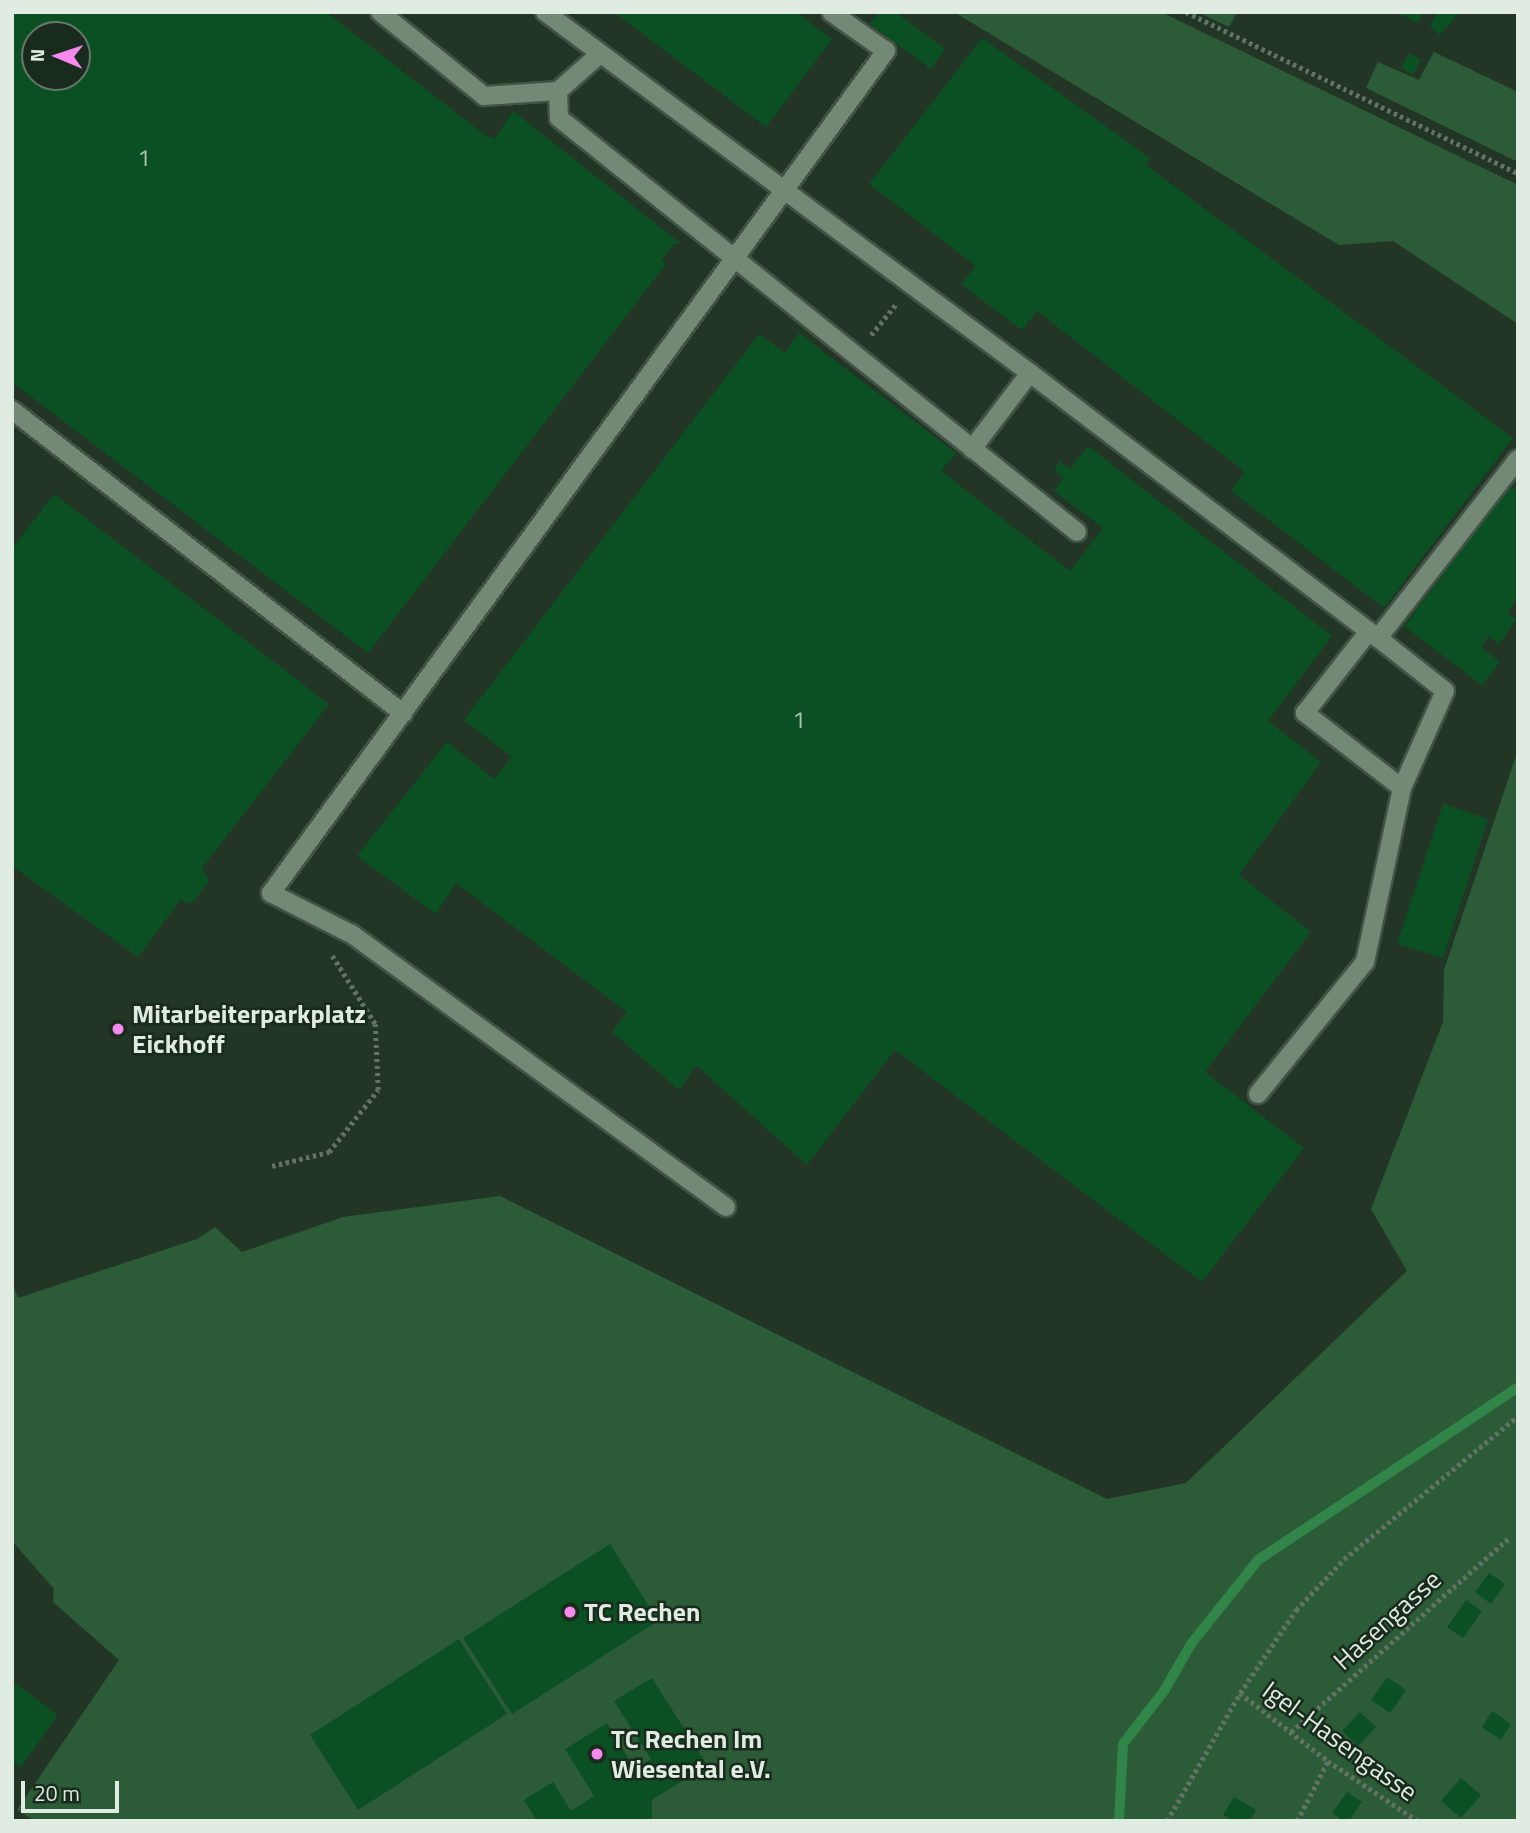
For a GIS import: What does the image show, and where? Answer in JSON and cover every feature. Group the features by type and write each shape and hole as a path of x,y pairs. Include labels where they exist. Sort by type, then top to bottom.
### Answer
{"lane":[{"path":"380,12 484,96 558,91 600,54"},
{"path":"545,12 1030,373 1445,691 1402,788 1365,962 1258,1094"},
{"path":"726,1208 351,934 271,893 886,51 831,12"},
{"path":"558,91 559,118 1077,532"},
{"path":"972,449 1030,373"},
{"path":"12,410 403,713"},
{"path":"1402,788 1305,713 1374,634 1518,459"}],"path":[{"path":"1186,12 1518,173"},
{"path":"855,355 912,284"},
{"path":"272,1166 329,1152 378,1090 375,1024 322,942"},
{"path":"1167,1821 1240,1693 1296,1610 1343,1559 1518,1416"},
{"name":"Hasengasse","path":"1291,1732 1510,1537"},
{"name":"Igel-Hasengasse","path":"1240,1693 1328,1761 1418,1821"},
{"path":"1297,1821 1328,1761"}],"green space":[{"path":"954,12 1161,12 1518,185 1518,324 1393,241 1339,245"},
{"path":"1198,12 1237,12 1229,27"},
{"path":"1434,52 1518,92 1518,162 1366,88 1378,62 1419,80"},
{"path":"1518,750 1518,1821 35,1821 17,1810 119,1660 53,1602 54,1589 12,1541 12,1282 18,1298 197,1239 215,1227 242,1252 343,1217 500,1196 1107,1499 1186,1483 1407,1271 1371,1209 1443,1022 1444,970"}],"building":[{"path":"12,12 326,12 485,135 495,139 513,111 684,246 675,243 661,260 666,264 368,653 12,382"},
{"path":"614,12 796,12 832,39 766,127"},
{"path":"879,12 895,12 945,49 931,69 870,24"},
{"path":"1395,12 1423,12 1418,23"},
{"path":"1437,12 1460,12 1440,35 1430,27"},
{"path":"982,38 1150,158 1146,165 1513,438 1384,608 1231,491 1245,472 1037,311 1022,330 961,284 976,266 869,184"},
{"path":"1409,53 1421,60 1413,75 1401,68"},
{"path":"799,333 956,453 941,471 1070,571 1103,528 1054,491 1064,478 1054,470 1060,461 1070,469 1088,446 1332,636 1268,721 1321,762 1239,875 1311,932 1205,1072 1304,1148 1202,1282 895,1050 807,1165 696,1065 679,1090 612,1032 627,1012 456,883 436,914 357,856 447,742 494,779 512,757 464,720 759,334 785,353"},
{"path":"1510,486 1518,492 1518,598 1507,613 1516,620 1499,644 1489,636 1481,647 1500,662 1482,685 1404,626"},
{"path":"54,494 329,704 202,868 209,881 194,901 187,904 181,899 138,957 12,866 12,549"},
{"path":"1443,804 1488,819 1443,958 1397,944"},
{"name":"TC Rechen","path":"610,1544 658,1621 512,1714 463,1638"},
{"path":"1489,1573 1505,1584 1491,1604 1475,1592"},
{"path":"1466,1600 1482,1611 1463,1638 1447,1627"},
{"path":"459,1639 507,1714 358,1810 310,1735"},
{"path":"1387,1677 1406,1690 1390,1713 1371,1700"},
{"name":"TC Rechen Im Wiesental e.V.","path":"652,1678 707,1765 652,1800 652,1821 537,1821 524,1800 553,1782 571,1811 594,1796 565,1749 607,1723 635,1769 651,1759 614,1701"},
{"path":"12,1681 58,1715 21,1767 12,1761"},
{"path":"1492,1711 1511,1724 1501,1740 1482,1727"},
{"path":"1360,1712 1376,1727 1358,1746 1342,1731"},
{"path":"1461,1778 1481,1795 1461,1818 1441,1801"},
{"path":"1347,1792 1362,1802 1349,1821 1344,1821 1332,1813"},
{"path":"1234,1797 1256,1810 1250,1821 1233,1821 1223,1815"}],"waterway":[{"path":"1119,1821 1123,1744 1164,1691 1191,1644 1258,1560 1518,1387"}],"place":[{"name":"Mitarbeiterparkplatz Eickhoff","path":"118,1029"},
{"name":"TC Rechen","path":"570,1612"},
{"name":"TC Rechen Im Wiesental e.V.","path":"597,1754"}]}
